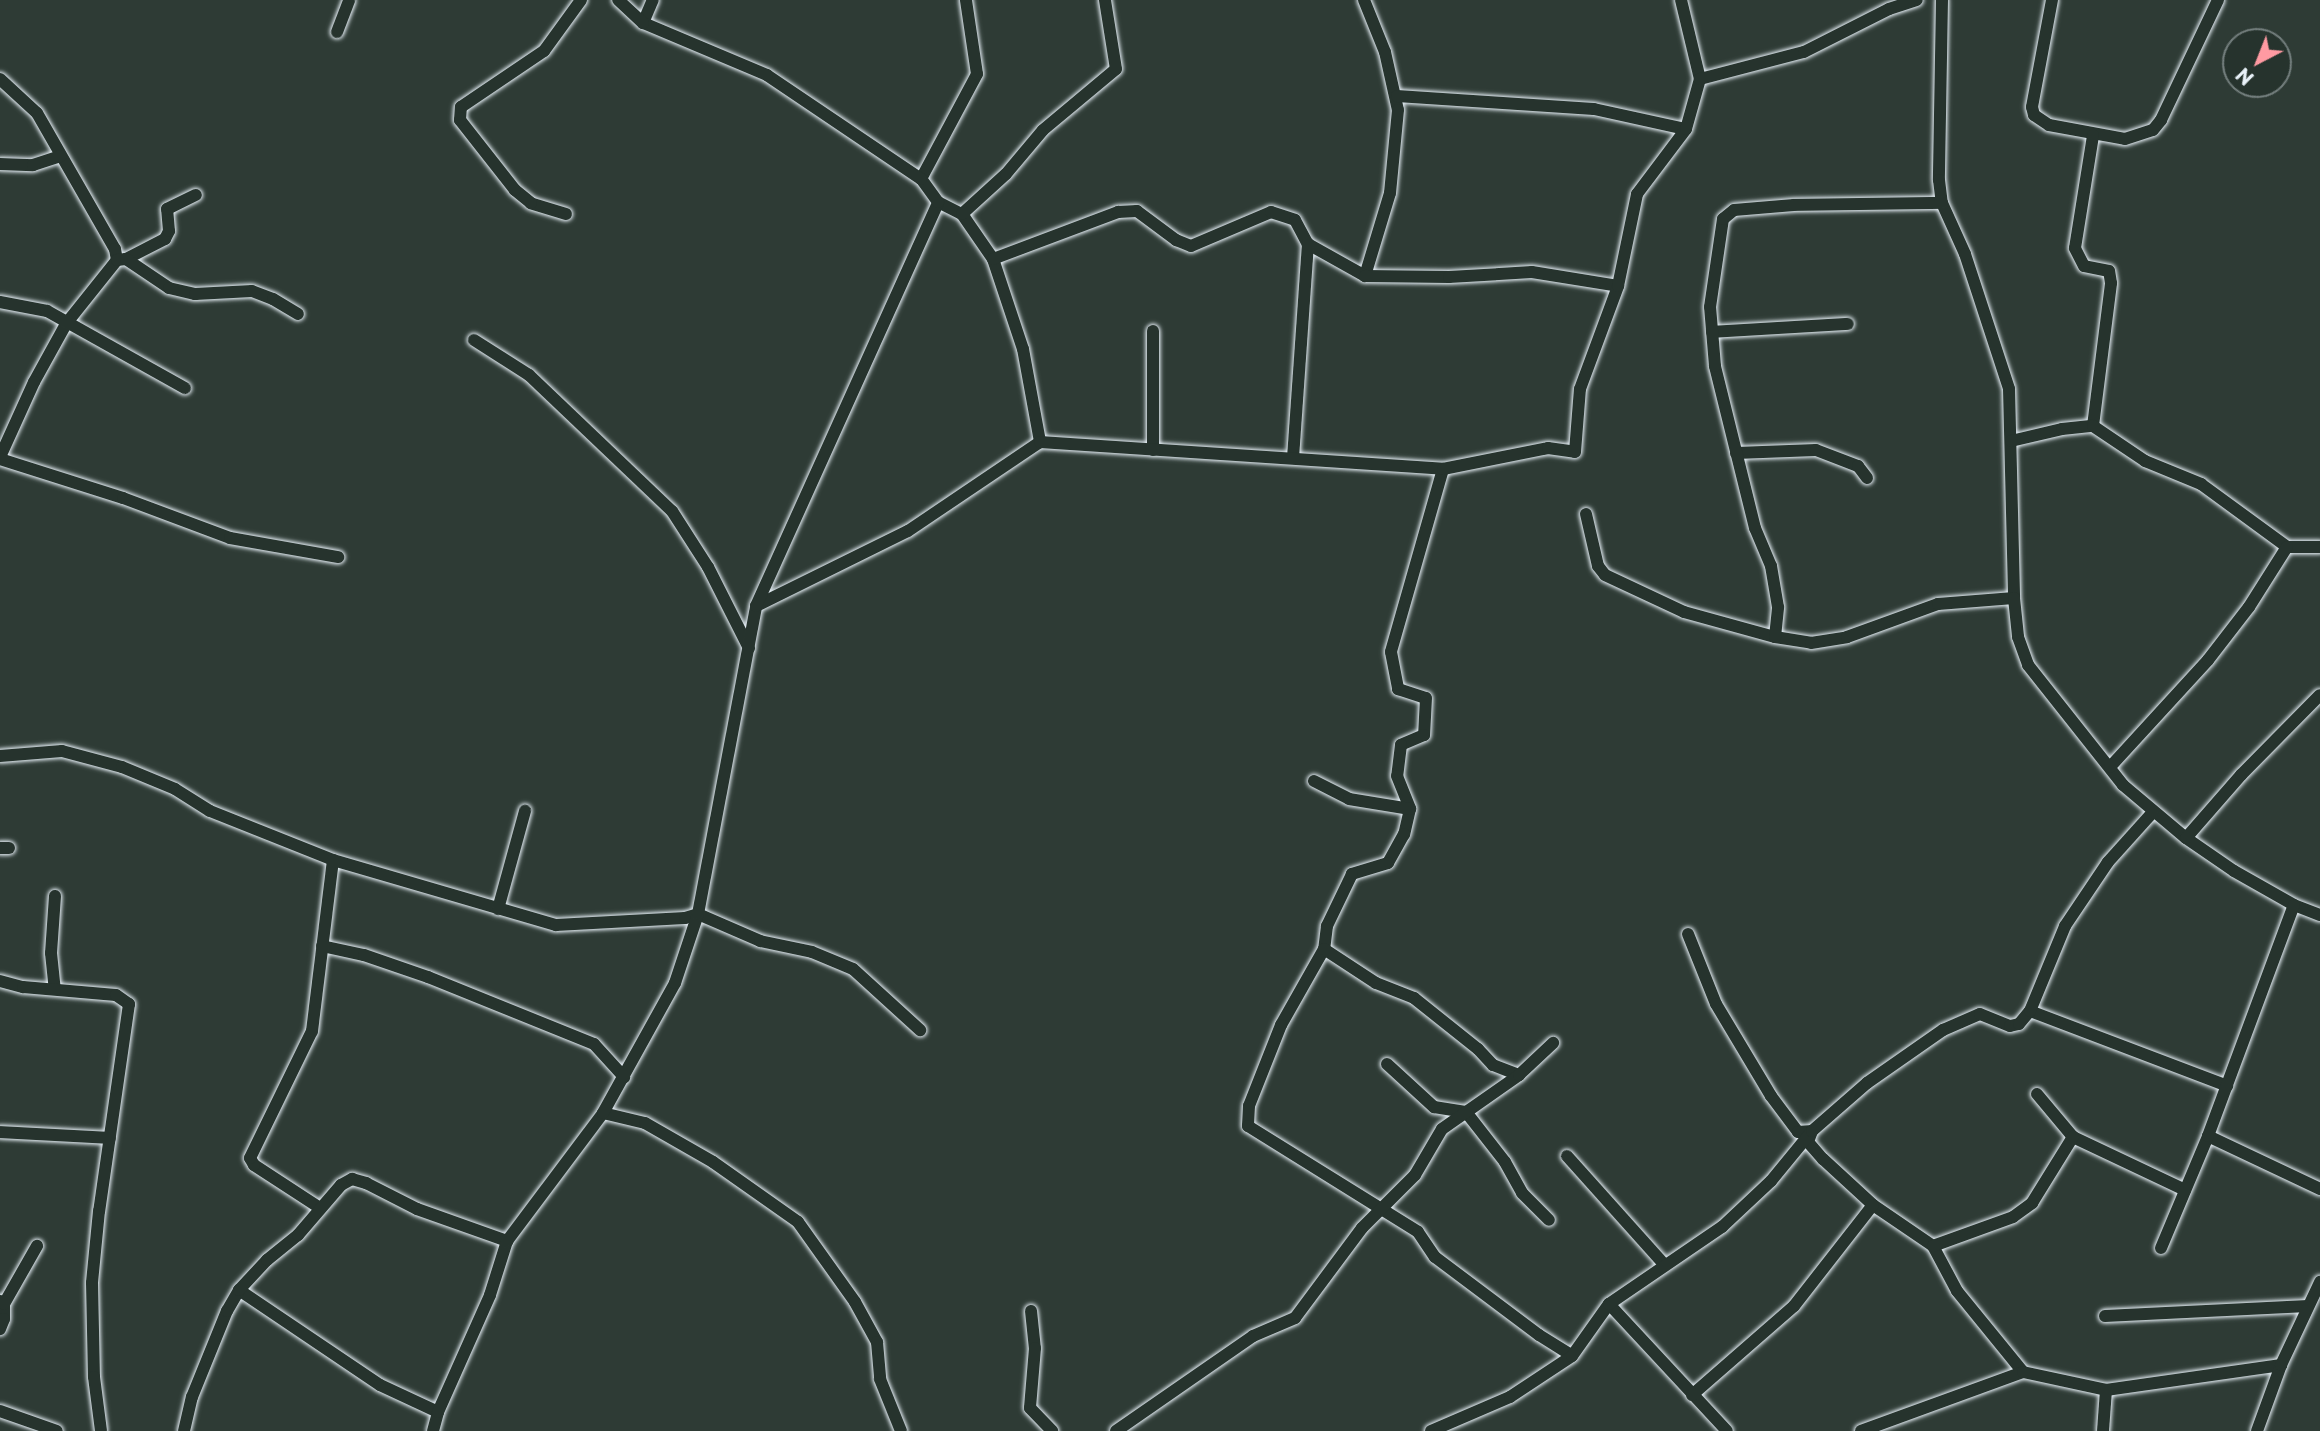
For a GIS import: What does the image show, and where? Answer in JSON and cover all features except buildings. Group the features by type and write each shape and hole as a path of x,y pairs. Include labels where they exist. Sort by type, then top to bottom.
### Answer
{"street":[{"path":"337,32 349,0"},
{"path":"566,214 531,202 515,190 460,120 461,107 544,51 581,0"},
{"path":"618,0 643,23 767,75 921,179 937,202 962,215 993,259 1023,348 1040,442"},
{"path":"643,23 653,0"},
{"path":"921,179 977,74 966,0"},
{"path":"962,215 1006,174 1044,130 1116,69 1105,0"},
{"path":"1364,0 1385,52 1397,96 1390,193 1364,276"},
{"path":"756,606 908,531 1040,442 1443,469 1548,447 1575,452 1580,389 1618,286 1637,194 1686,129 1700,79 1681,0"},
{"path":"1700,79 1804,52 1889,9 1917,0"},
{"path":"1942,0 1938,180 1942,203 1965,254 2009,389 2014,598 2018,637 2028,665 2123,785 2153,812 2234,871 2294,905 2320,915"},
{"path":"2052,0 2032,107 2034,115 2049,125 2125,139 2153,130 2218,0"},
{"path":"0,79 37,113 121,259 169,288 195,294 252,291 274,299 298,314"},
{"path":"1397,96 1594,109 1686,129"},
{"path":"2093,135 2075,237 2075,248 2084,267 2109,271 2111,283 2093,426"},
{"path":"0,164 33,165 61,156"},
{"path":"196,195 167,209 165,214 169,231 165,239 121,259 66,324 34,382 0,458 123,498 230,538 338,557"},
{"path":"433,1431 490,1295 507,1241 603,1113 676,983 698,914 756,606 937,202"},
{"path":"1775,637 1778,607 1771,566 1755,528 1715,366 1710,307 1721,228 1727,213 1794,205 1942,203"},
{"path":"993,259 1118,212 1137,211 1176,240 1191,246 1270,212 1294,220 1308,244 1364,276 1449,277 1532,272 1618,286"},
{"path":"1293,458 1308,244"},
{"path":"0,302 47,311 185,388"},
{"path":"1712,332 1848,324"},
{"path":"1153,331 1153,450"},
{"path":"474,340 530,375 673,511 708,567 749,648"},
{"path":"2011,440 2062,429 2093,426 2145,461 2201,484 2287,547 2320,547"},
{"path":"1736,453 1816,450 1858,467 1867,478"},
{"path":"1443,469 1391,652 1398,689 1426,698 1424,735 1401,745 1397,776 1410,809 1404,834 1388,863 1352,874 1327,926 1324,949 1281,1025 1250,1106 1248,1126 1418,1232 1435,1257 1539,1335 1572,1356"},
{"path":"1586,514 1598,566 1605,575 1684,612 1775,637 1811,643 1847,637 1938,604 2014,598"},
{"path":"2110,767 2208,660 2249,607 2287,547"},
{"path":"2186,838 2241,775 2320,695"},
{"path":"0,756 62,751 122,767 175,789 210,811 333,860 556,925 685,918 698,914 760,940 812,952 853,969 920,1030"},
{"path":"1314,781 1349,799 1410,809"},
{"path":"498,909 525,811"},
{"path":"1439,1429 1510,1397 1572,1356 1609,1304 1722,1227 1771,1181 1812,1130 1867,1083 1942,1030 1980,1014 2010,1026 2019,1024 2030,1011 2066,926 2108,862 2153,812"},
{"path":"320,1208 254,1165 250,1158 312,1031 333,860"},
{"path":"55,896 51,953 55,989"},
{"path":"2161,1248 2208,1136 2294,905"},
{"path":"1688,934 1716,1004 1771,1096 1798,1132 1812,1130"},
{"path":"322,946 364,955 428,977 594,1044 624,1077"},
{"path":"1324,949 1376,983 1414,998 1478,1049 1493,1065 1519,1075"},
{"path":"0,981 116,995 129,1003 92,1283 94,1377 100,1431"},
{"path":"2030,1011 2227,1086"},
{"path":"1116,1431 1253,1336 1295,1318 1362,1228 1383,1210 1415,1175 1443,1129 1488,1094 1519,1075 1553,1042"},
{"path":"1387,1064 1434,1107 1466,1112 1505,1162 1522,1193 1549,1220"},
{"path":"2037,1094 2073,1137 2185,1190"},
{"path":"603,1113 645,1123 713,1161 798,1222 855,1303 877,1342 880,1379 901,1431"},
{"path":"1812,1130 1808,1142 1822,1159 1873,1205 1933,1246 1957,1291 2023,1372"},
{"path":"0,1132 110,1138"},
{"path":"2208,1136 2320,1189"},
{"path":"1933,1246 2013,1217 2032,1203 2073,1137"},
{"path":"1567,1156 1664,1264"},
{"path":"184,1431 192,1397 227,1311 239,1290 267,1260 298,1235 341,1185 352,1179 366,1182 416,1209 507,1241"},
{"path":"1692,1395 1794,1306 1873,1205"},
{"path":"0,1329 4,1318 2,1303 37,1246"},
{"path":"2257,1431 2281,1364 2320,1282"},
{"path":"239,1290 380,1385 439,1412"},
{"path":"1609,1304 1727,1431"},
{"path":"2105,1316 2308,1306"},
{"path":"1031,1311 1035,1348 1030,1408 1052,1431"},
{"path":"1861,1431 2023,1372 2106,1390 2281,1364"},
{"path":"2104,1431 2106,1390"},
{"path":"0,1411 57,1431"}]}
